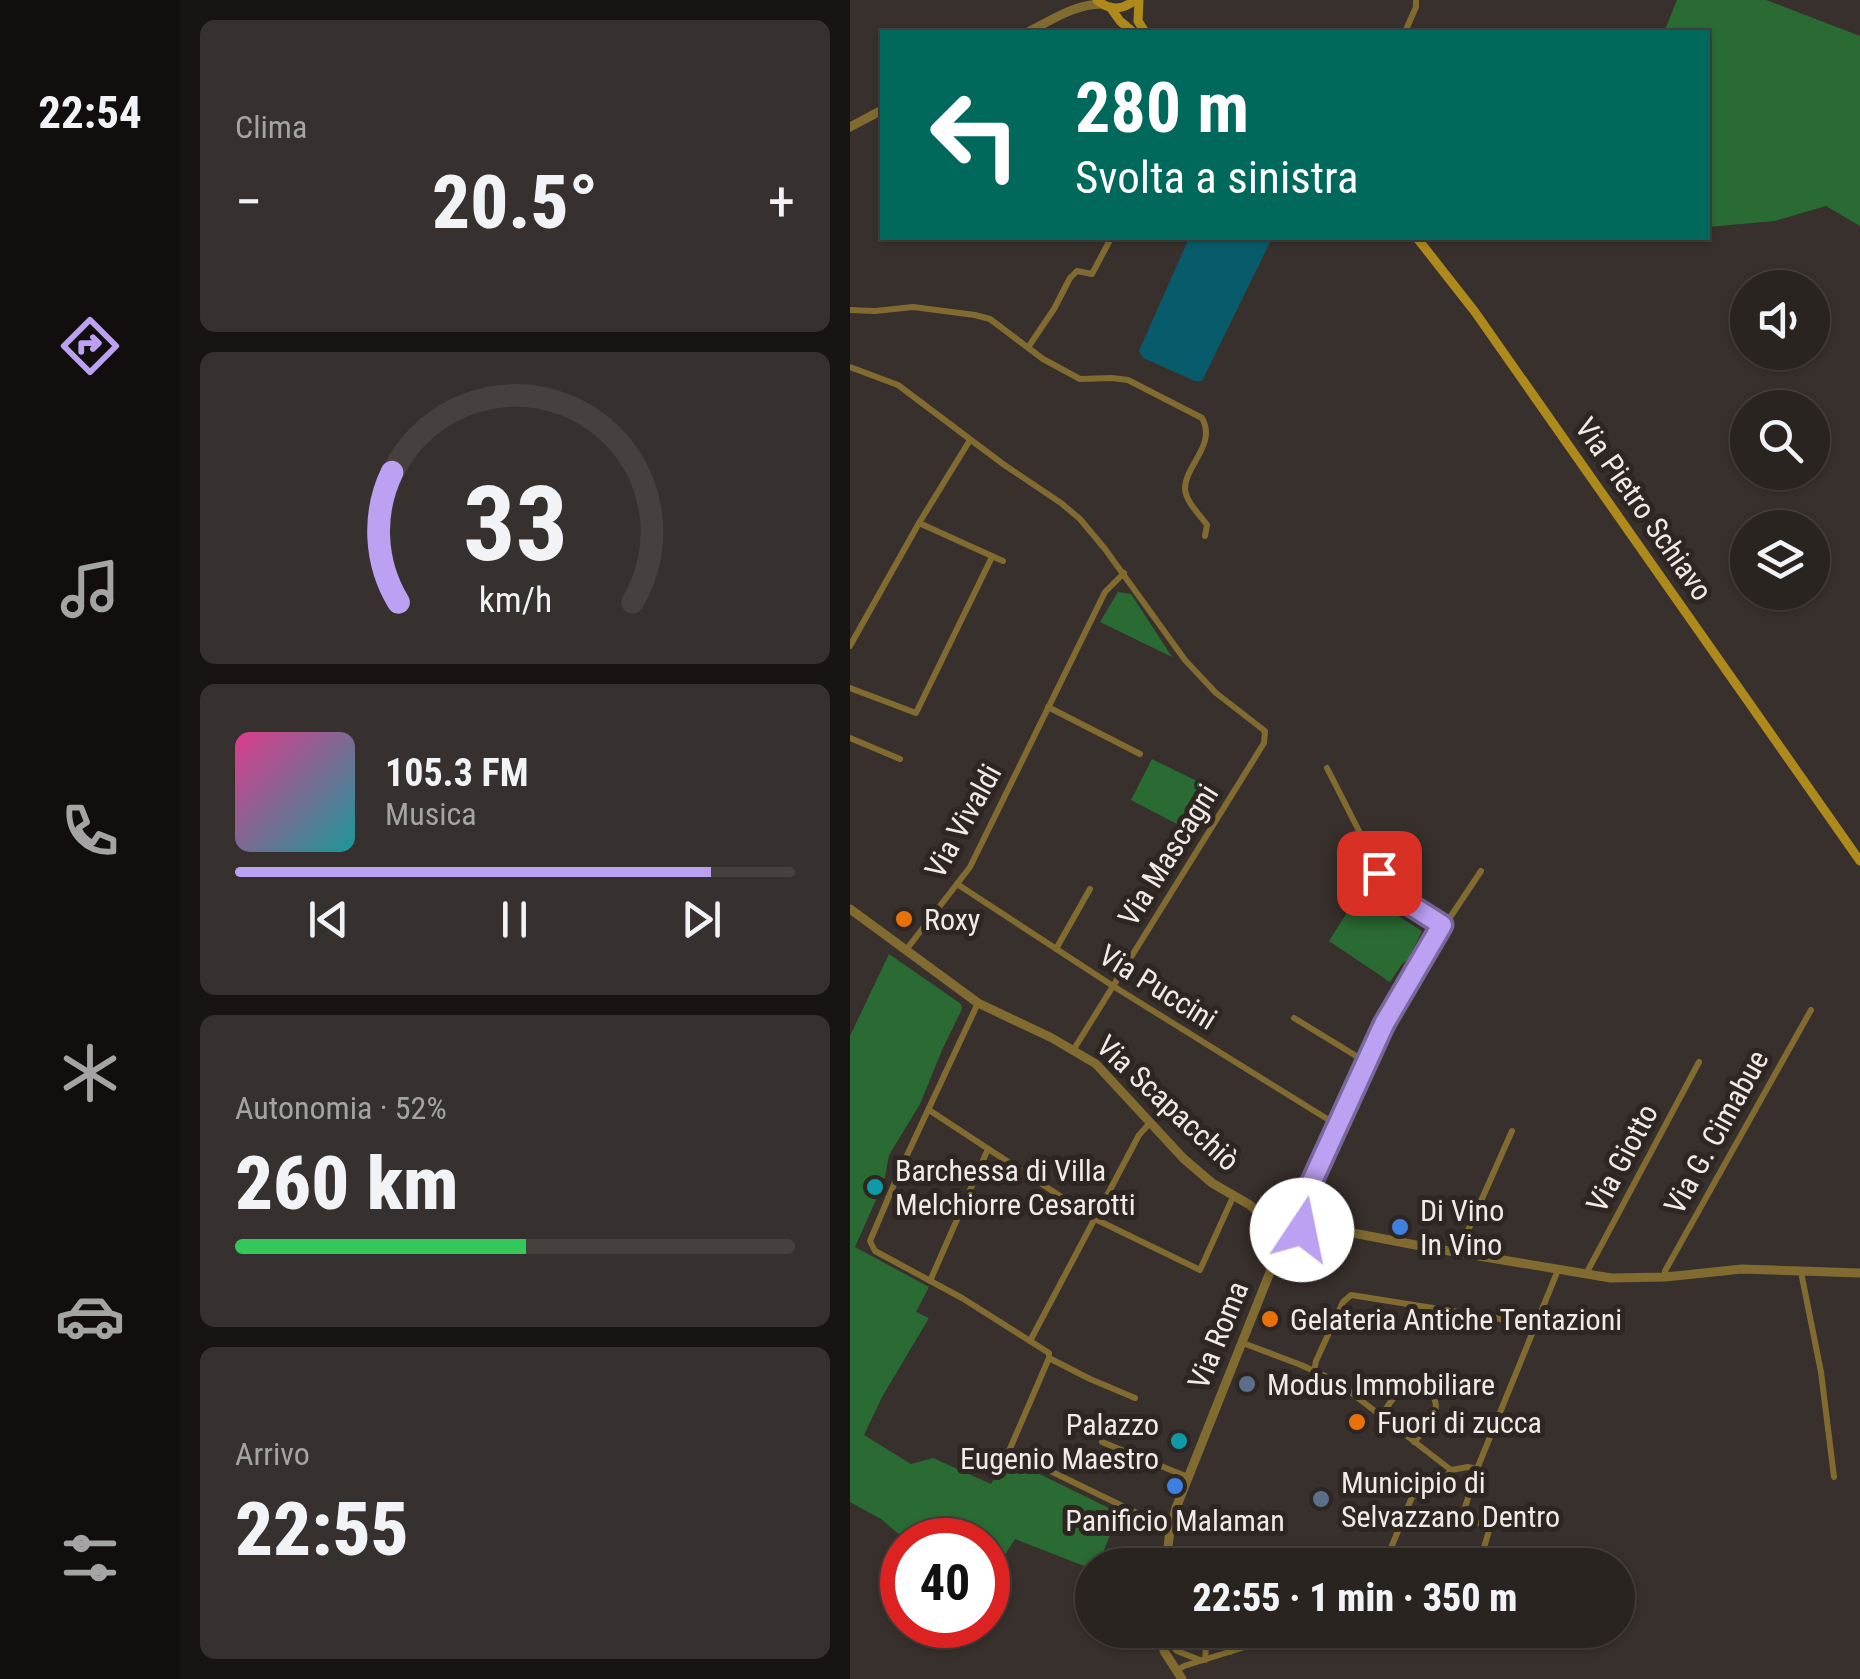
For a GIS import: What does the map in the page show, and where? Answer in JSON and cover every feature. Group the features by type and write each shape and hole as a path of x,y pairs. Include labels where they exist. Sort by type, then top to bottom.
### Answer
{"main road":[{"path":"1103,4 1127,6 1137,0 1138,21 1144,30"},
{"path":"1103,4 1131,30"},
{"name":"Via Pietro Schiavo","path":"1419,240 1476,312 1860,860"}],"street":[{"path":"1072,9 1081,0"},
{"path":"1406,30 1416,0"},
{"path":"1032,30 1072,9 1103,4"},
{"path":"850,127 880,111"},
{"path":"1029,346 1070,278 1078,271 1092,274 1110,240"},
{"path":"850,310 913,307 975,315 990,320 1043,359 1080,379 1128,380 1202,418 1206,424 1203,445 1185,490 1206,526 1206,536"},
{"path":"850,367 898,385 1024,480 1061,503 1080,519 1124,572"},
{"path":"850,646 970,440"},
{"path":"919,523 1002,561"},
{"path":"850,688 916,713 992,557"},
{"name":"Via Vivaldi","path":"906,950 970,867 1105,592 1124,572"},
{"name":"Via Mascagni","path":"1074,1050 1266,734 1262,726 1216,693 1185,660 1124,572"},
{"path":"1048,707 1140,754"},
{"path":"850,738 900,759"},
{"path":"1327,768 1390,892 1442,925"},
{"path":"1480,871 1442,925 1384,1024 1306,1195 1281,1208 1274,1218 1275,1228 1287,1236 1321,1226 1458,1253 1626,1279 1742,1269 1860,1272"},
{"name":"Via Puccini","path":"956,884 1337,1125"},
{"path":"1056,948 1090,889"},
{"name":"Via Scapacchiò","path":"850,909 978,1003 1074,1050 1108,1074 1150,1124 1198,1171 1250,1205 1275,1228"},
{"path":"978,1003 870,1241 875,1251 1049,1353 1009,1450 1170,1529"},
{"name":"Via G. Cimabue","path":"1665,1278 1665,1271 1712,1184 1811,1010"},
{"path":"1294,1018 1366,1062"},
{"name":"Via Giotto","path":"1585,1275 1699,1062"},
{"path":"928,1110 1095,1219 1200,1270 1232,1196"},
{"path":"1030,1341 1139,1135 1150,1124"},
{"path":"1458,1253 1512,1131"},
{"path":"930,1281 988,1149"},
{"path":"1299,1232 1308,1224 1306,1195"},
{"path":"1296,1202 1321,1226"},
{"name":"Via Scapacchiò","path":"1250,1205 1281,1208"},
{"name":"Via Roma","path":"1168,1548 1170,1529 1188,1478 1272,1266 1275,1228"},
{"name":"Via Roma","path":"1272,1266 1299,1232"},
{"path":"1484,1548 1490,1527 1462,1517 1477,1469 1558,1270"},
{"path":"1802,1270 1822,1372 1834,1477"},
{"path":"1314,1371 1343,1302 1351,1295 1535,1327"},
{"path":"1242,1343 1336,1381 1451,1470"},
{"path":"1049,1358 1135,1398"},
{"path":"1381,1416 1406,1387 1414,1386 1432,1394 1437,1402 1435,1414 1414,1442"},
{"path":"1102,1442 1188,1478"},
{"path":"1391,1548 1412,1497 1444,1479 1451,1470 1477,1469"},
{"path":"1164,1648 1179,1675 1203,1660 1240,1648"},
{"path":"1175,1648 1203,1660"},
{"path":"1203,1660 1205,1648"},
{"path":"1230,1648 1230,1652"},
{"path":"1168,1658 1187,1656"}],"green space":[{"path":"1677,0 1766,0 1860,36 1860,226 1826,206 1775,221 1710,227 1710,30 1665,30"},
{"path":"1118,592 1131,594 1172,657 1100,622"},
{"path":"1152,759 1217,791 1192,832 1131,800"},
{"path":"1360,892 1422,931 1408,960 1390,982 1329,941"},
{"path":"889,954 961,1004 920,1104 889,1155 885,1177 855,1247 929,1287 916,1312 929,1318 864,1435 911,1464 933,1458 991,1484 1007,1458 1119,1513 1105,1548 1075,1548 1075,1562 1015,1539 1010,1547 1010,1518 880,1518 850,1502 850,1036"}],"water":[{"path":"1188,240 1271,240 1202,381 1143,358 1139,351"}],"place":[{"name":"Roxy","path":"904,919"},
{"name":"Barchessa di Villa Melchiorre Cesarotti","path":"875,1187"},
{"name":"Di Vino In Vino","path":"1400,1227"},
{"name":"Gelateria Antiche Tentazioni","path":"1270,1319"},
{"name":"Modus Immobiliare","path":"1247,1384"},
{"name":"Fuori di zucca","path":"1357,1422"},
{"name":"Palazzo Eugenio Maestro","path":"1179,1441"},
{"name":"Panificio Malaman","path":"1175,1486"},
{"name":"Municipio di Selvazzano Dentro","path":"1321,1499"}],"route":[{"path":"1302,1230 1310,1216 1306,1195 1337,1125 1384,1024 1442,925 1390,892 1379,873"}]}
